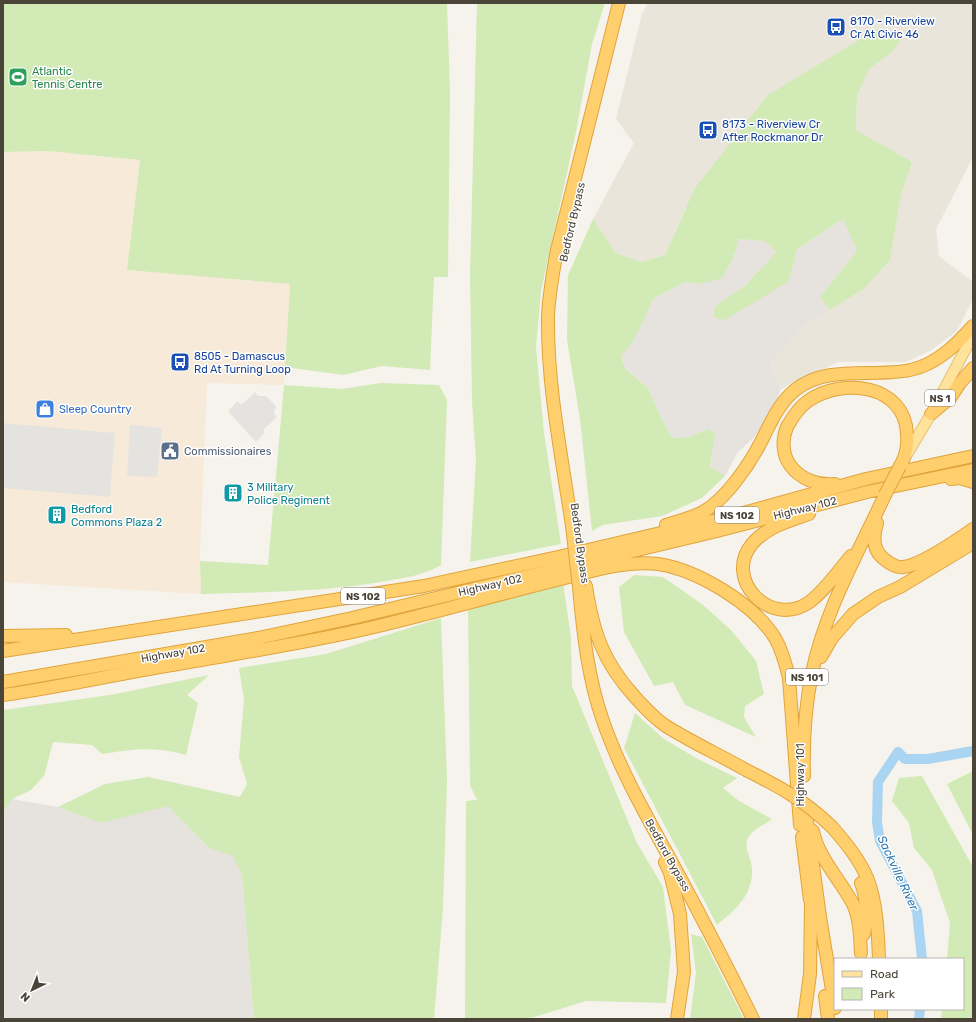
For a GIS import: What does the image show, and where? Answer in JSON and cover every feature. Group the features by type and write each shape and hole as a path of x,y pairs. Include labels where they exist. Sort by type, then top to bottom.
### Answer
{"highway":[{"name":"Bedford Bypass","path":"575,526 551,376 548,339 551,282 558,242 619,3"},
{"name":"Bedford Bypass","path":"626,3 557,286 554,316 556,373 583,586 591,620 601,649 618,679 644,707 665,726 789,792 812,808 832,827 853,852 868,880 877,924 879,958"},
{"path":"589,550 693,516 703,512 718,502 759,446 782,403 796,390 813,380 855,373 911,370 932,362 951,350 973,326"},
{"path":"931,414 950,398 960,382 973,368"},
{"name":"Highway 101","path":"834,1003 820,917 804,788 805,730 813,672 822,640 837,595 902,463 908,441 907,423 899,406 883,395 866,389 847,388 823,393 807,402 791,419 783,441 785,459 796,473 813,482 828,485 883,475"},
{"path":"926,466 973,450"},
{"name":"Highway 102","path":"3,651 424,586 589,550 729,517 883,475 973,456"},
{"name":"Highway 102","path":"3,682 258,638 498,583 867,492 973,470"},
{"path":"898,485 960,478 973,482"},
{"path":"863,541 826,586 808,603 790,611 774,609 757,599 746,584 743,562 752,544 774,527 867,492"},
{"path":"885,495 873,535 875,547 880,556 890,564 902,568 912,565 973,529"},
{"name":"Highway 101","path":"828,1019 800,825 801,709 808,672 818,635 835,592 863,541"},
{"path":"813,672 832,638 853,614 878,597 900,586 973,543"},
{"path":"3,695 246,652 374,627 498,594 600,570 645,563 670,567 691,573 729,595 751,610 764,622 776,640 785,660 789,678 800,825"},
{"path":"246,652 292,638 487,589 498,583"},
{"name":"Bedford Bypass","path":"583,586 582,617 592,685 602,721 625,775 705,922 753,1019"},
{"path":"3,636 119,633"},
{"path":"3,698 26,691"},
{"path":"625,775 670,873 680,914 684,972 677,1019"},
{"path":"804,788 814,836 853,905 859,928 860,956"},
{"path":"832,827 856,870 864,890 865,929 860,956"},
{"path":"804,1019 810,974 811,902"}],"main road":[{"name":"NS 1","path":"902,463 931,414 973,335"}],"shaded area":[{"path":"648,3 973,3 973,157 936,229 939,256 973,282 973,299 957,331 930,351 905,362 839,362 781,389 770,363 805,325 865,288 890,260 901,195 912,162 856,131 857,96 869,69 892,52 901,37 685,209 665,255 641,262 616,253 593,219 634,143 616,119 642,14"},
{"path":"48,151 140,160 127,270 290,284 284,385 207,383 200,556 201,594 3,582 3,152"},
{"path":"843,219 857,251 820,297 830,310 805,325 770,363 781,389 775,406 759,433 738,452 725,476 710,467 712,458 708,429 689,437 672,438 648,388 625,367 621,356 632,343 653,299 685,282 700,284 733,258 739,239 765,241 776,252 746,285 715,306 713,317 766,294 789,281 797,249"},
{"path":"255,392 258,396 266,396 276,406 274,413 277,417 263,430 265,433 256,442 228,411 238,401 241,405"},
{"path":"3,423 115,433 110,497 3,488"},
{"path":"130,425 162,428 157,477 127,476"},
{"path":"12,799 58,807 101,823 168,805 209,848 233,855 242,875 254,1019 3,1019 3,812"}],"green space":[{"path":"3,3 447,3 450,91 448,277 434,277 430,370 382,366 343,375 285,367 290,284 127,270 140,160 48,151 3,152"},
{"path":"477,3 605,3 592,44 576,132 541,291 536,347 544,433 561,544 470,562 476,459 472,402 470,275"},
{"path":"879,28 902,37 892,52 869,69 857,96 856,130 912,162 901,195 890,260 865,288 830,310 820,297 857,251 843,219 797,249 789,281 725,320 713,317 715,306 746,285 776,252 765,241 739,239 733,258 722,278 700,284 685,282 653,299 632,343 621,356 625,368 648,388 672,438 689,437 708,429 715,434 710,467 725,476 702,498 662,516 603,525 592,531 580,419 567,340 568,275 593,219 616,253 641,262 665,255 695,188 768,95"},
{"path":"381,383 439,385 447,400 441,565 427,572 414,576 363,585 294,591 201,594 200,561 268,565 284,385 342,389"},
{"path":"634,575 663,577 703,605 731,630 756,661 764,694 745,706 744,717 756,737 685,705 673,682 654,686 624,632 619,587"},
{"path":"563,583 571,637 572,686 637,843 663,887 671,951 666,1003 586,1001 528,1019 465,1019 466,801 477,800 470,785 468,607"},
{"path":"441,618 447,780 443,908 434,1019 254,1019 242,875 233,856 209,848 168,806 101,823 58,807 105,784 148,777 240,797 247,784 239,757 244,700 239,668 326,654"},
{"path":"209,675 187,695 198,703 186,755 153,749 102,754 92,745 53,742 44,776 31,790 12,799 3,812 3,710 110,695"},
{"path":"635,713 664,739 696,758 737,778 723,788 739,801 772,819 750,835 747,848 752,865 752,879 742,901 717,925 624,748"},
{"path":"973,771 973,835 947,784"},
{"path":"922,776 973,867 973,1019 941,1019 942,1010 964,1010 964,958 947,958 950,923 932,870 914,848 909,823 892,801 899,778"},
{"path":"691,934 702,937 744,1019 690,1019 696,973"}],"waterway":[{"name":"Sackville River","path":"922,958 917,911 880,841 877,822 878,782 898,752 905,759 928,759 973,751"},
{"name":"Sackville River","path":"919,1019 920,1010"}],"place":[{"name":"8170 - Riverview Cr At Civic 46","path":"836,27"},
{"name":"Atlantic Tennis Centre","path":"18,77"},
{"name":"8173 - Riverview Cr After Rockmanor Dr","path":"708,130"},
{"name":"8505 - Damascus Rd At Turning Loop","path":"180,362"},
{"name":"Sleep Country","path":"45,409"},
{"name":"Commissionaires","path":"170,451"},
{"name":"3 Military Police Regiment","path":"233,493"},
{"name":"Bedford Commons Plaza 2","path":"57,515"}]}
